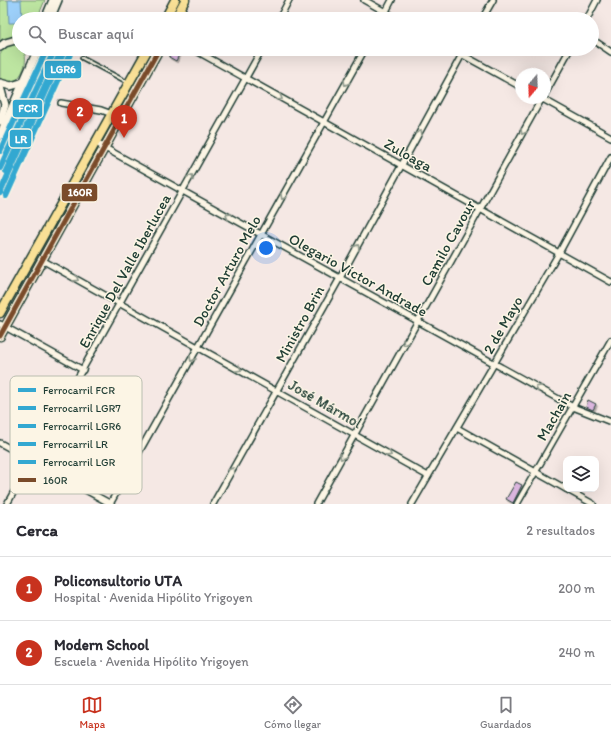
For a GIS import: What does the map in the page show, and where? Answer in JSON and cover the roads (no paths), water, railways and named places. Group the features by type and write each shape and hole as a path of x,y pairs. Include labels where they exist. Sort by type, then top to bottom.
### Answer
{"main road":[{"path":"169,12 175,0"},
{"path":"179,12 185,0"},
{"path":"0,313 144,56"},
{"path":"0,336 3,326 42,260 155,56"}],"street":[{"path":"48,12 53,0"},
{"path":"53,12 58,0"},
{"path":"283,12 289,0"},
{"path":"364,0 385,12 392,0"},
{"path":"486,12 493,0"},
{"path":"591,12 598,0"},
{"path":"0,47 12,42"},
{"path":"599,44 611,52"},
{"path":"0,135 24,82 33,56"},
{"name":"Zuloaga","path":"205,56 402,165 558,254 611,282"},
{"name":"Enrique Del Valle Iberlucea","path":"80,376 258,56"},
{"name":"Doctor Arturo Melo","path":"142,448 361,56"},
{"name":"Ministro Brin","path":"213,504 340,278 461,56"},
{"path":"466,56 515,84"},
{"path":"551,83 566,56"},
{"path":"0,83 11,86 24,82"},
{"path":"0,87 5,106 0,121"},
{"path":"61,103 101,110 112,114"},
{"path":"551,103 611,137"},
{"name":"Camilo Cavour","path":"316,504 539,104"},
{"name":"Olegario Víctor Andrade","path":"96,143 573,407 611,422"},
{"name":"2 de Mayo","path":"412,504 558,254 611,157"},
{"name":"José Mármol","path":"42,260 428,476"},
{"path":"3,326 83,370"},
{"name":"Machain","path":"517,504 611,340"},
{"path":"457,428 563,487"},
{"path":"0,443 10,448"},
{"path":"571,492 593,504"},
{"name":"Enrique Del Valle Iberlucea","path":"7,504 13,494"},
{"path":"93,494 111,504"},
{"name":"Doctor Arturo Melo","path":"111,504 117,494"}],"lane":[{"path":"82,58 129,83"}],"water":[{"path":"8,0 21,0 22,12 12,12 12,23 9,23"}],"rail line":[{"name":"LGR","path":"0,151 44,56"},
{"name":"FCR","path":"0,168 52,56"},
{"name":"LR","path":"6,171 59,56"},
{"name":"LGR7","path":"0,193 62,56"},
{"name":"LGR6","path":"6,196 69,56"}],"place":[{"name":"Modern School","path":"80,131"},
{"name":"Policonsultorio UTA","path":"124,138"}]}
